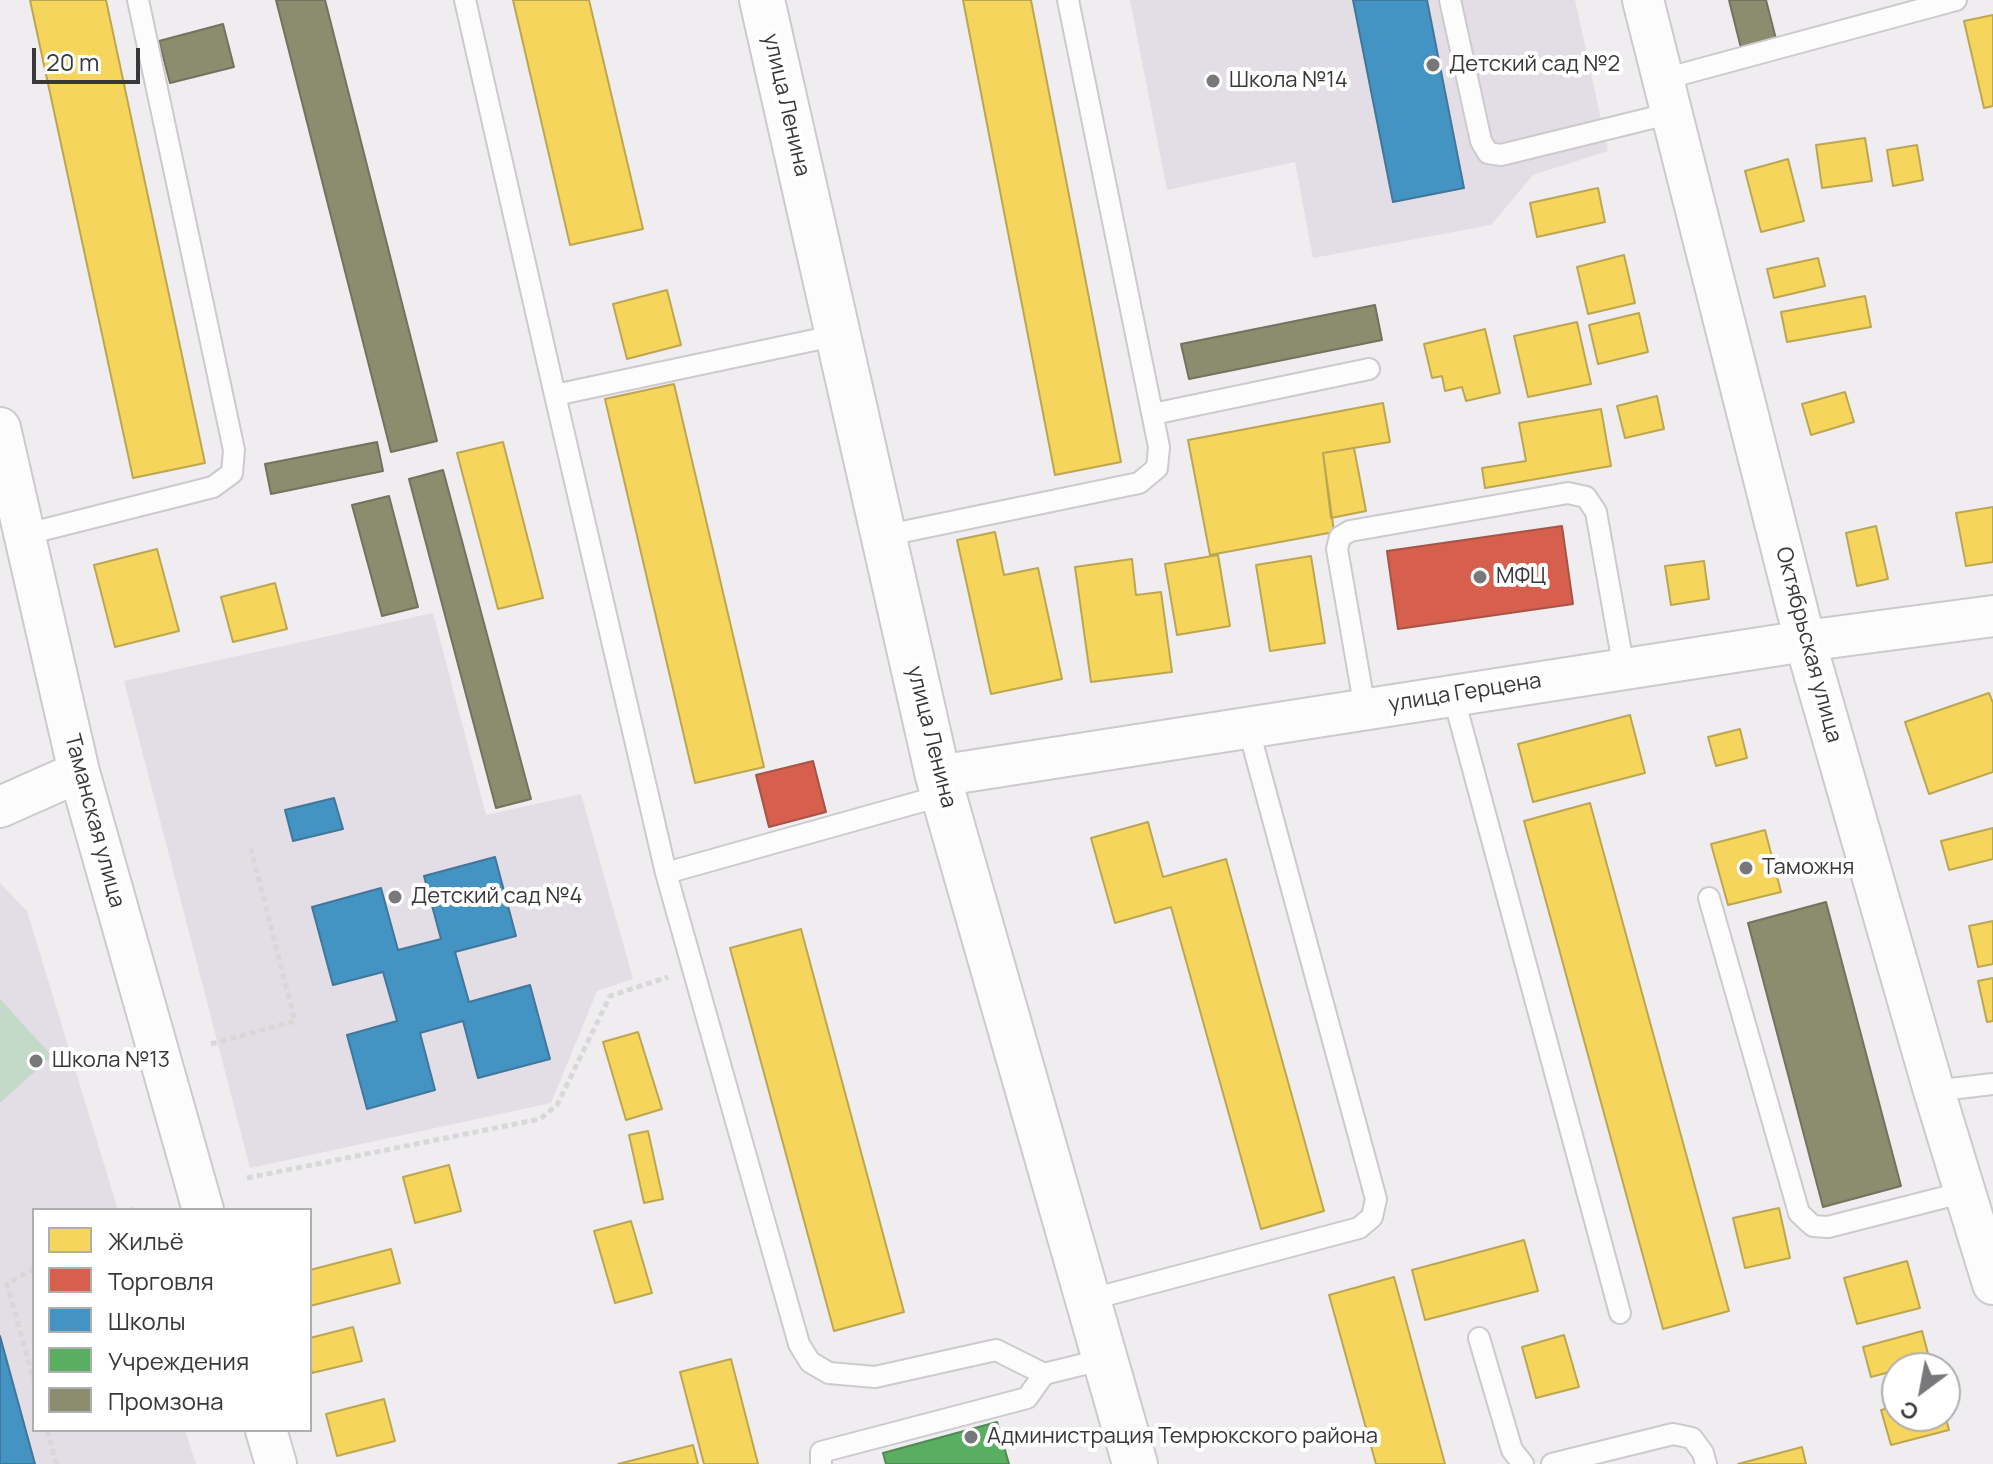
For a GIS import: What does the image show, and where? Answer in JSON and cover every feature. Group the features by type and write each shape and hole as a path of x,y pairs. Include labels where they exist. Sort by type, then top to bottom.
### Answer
{"street":[{"name":"улица Ленина","path":"762,0 941,785 1135,1464"},
{"name":"Октябрьская улица","path":"1643,0 1805,641 1934,1091 1993,1284"},
{"name":"Таманская улица","path":"0,428 79,772 202,1208"},
{"name":"улица Герцена","path":"941,785 1248,727 1805,641 1993,616"},
{"path":"0,807 79,772"},
{"path":"267,1432 276,1464"}],"lane":[{"path":"23,535 213,487 232,473 234,450 138,0"},
{"path":"465,0 666,873 799,1344 810,1362 829,1373 875,1377 996,1350 1044,1374 1105,1359"},
{"path":"883,536 1139,483 1157,468 1159,447 1153,414 1068,0"},
{"path":"1450,0 1481,141 1488,153 1501,155 1956,0"},
{"path":"555,395 838,335"},
{"path":"1153,414 1369,369"},
{"path":"1365,709 1337,549 1340,537 1350,531 1568,493 1586,497 1596,512 1624,669"},
{"path":"1453,695 1620,1313"},
{"path":"1088,1300 1359,1228 1372,1217 1376,1199 1248,727"},
{"path":"666,873 941,785"},
{"path":"1709,898 1799,1213 1813,1226 1828,1227 1965,1192"},
{"path":"1934,1091 1993,1084"},
{"path":"1479,1338 1512,1450 1523,1464"},
{"path":"821,1464 821,1452 1027,1398 1044,1374"},
{"path":"1552,1464 1673,1434 1692,1438 1703,1453 1706,1464"}],"path":[{"path":"211,1044 295,1021 251,849"},
{"path":"247,1178 540,1119 557,1105 610,996 693,970"},
{"path":"0,1286 32,1269"},
{"path":"7,1284 32,1375"},
{"path":"48,1432 56,1464"}],"shaded area":[{"name":"Детский сад №2","path":"1130,0 1575,0 1608,151 1533,175 1491,225 1313,258 1295,162 1167,190"},
{"name":"Детский сад №4","path":"433,613 486,815 581,794 633,979 597,991 551,1103 250,1168 124,681"},
{"name":"Школа №13","path":"0,883 27,911 117,1208 32,1208 32,1432 186,1432 196,1464 0,1464"}],"green space":[{"path":"0,999 52,1056 0,1103"}],"building: Жильё":[{"path":"30,0 106,0 205,463 133,478"},
{"path":"513,0 589,0 643,229 570,245"},
{"path":"963,0 1031,0 1121,462 1055,475"},
{"path":"1993,15 1993,106 1984,108 1964,21"},
{"path":"1865,138 1872,181 1822,188 1816,145"},
{"path":"1917,145 1923,180 1893,186 1887,150"},
{"path":"1788,159 1804,221 1761,232 1745,171"},
{"path":"1598,188 1605,222 1537,237 1530,203"},
{"path":"1624,255 1635,303 1588,314 1577,267"},
{"path":"1818,258 1825,286 1774,298 1767,269"},
{"path":"667,290 681,345 627,359 613,304"},
{"path":"1865,296 1871,327 1787,342 1781,312"},
{"path":"1639,313 1648,352 1598,364 1589,325"},
{"path":"1577,322 1591,384 1528,397 1514,336"},
{"path":"1485,329 1500,393 1466,401 1462,387 1445,391 1442,376 1432,378 1424,344"},
{"path":"674,384 764,767 695,783 605,399"},
{"path":"1845,392 1854,422 1811,435 1802,404"},
{"path":"1657,396 1664,429 1625,438 1617,406"},
{"path":"1383,403 1390,442 1323,453 1334,532 1210,555 1188,440"},
{"path":"1601,409 1611,466 1485,488 1482,468 1526,461 1519,423"},
{"path":"503,442 543,598 498,609 457,453"},
{"path":"1354,448 1366,511 1331,518 1323,453"},
{"path":"1993,507 1993,562 1966,566 1956,513"},
{"path":"1876,526 1888,579 1857,586 1846,533"},
{"path":"995,532 1004,575 1038,568 1062,679 991,694 957,540"},
{"path":"157,549 179,631 115,647 94,565"},
{"path":"1218,555 1230,626 1177,635 1165,564"},
{"path":"1311,556 1325,643 1270,651 1256,565"},
{"path":"1132,559 1136,595 1161,592 1172,672 1091,682 1075,567"},
{"path":"1704,561 1709,599 1671,605 1665,566"},
{"path":"275,583 287,629 233,642 221,597"},
{"path":"1989,693 1993,703 1993,772 1929,794 1905,722"},
{"path":"1630,715 1645,773 1533,802 1518,744"},
{"path":"1740,729 1747,758 1716,766 1708,737"},
{"path":"1590,803 1729,1311 1663,1329 1524,821"},
{"path":"1148,822 1163,877 1226,859 1324,1211 1261,1229 1171,907 1115,923 1091,838"},
{"path":"1993,828 1993,859 1949,870 1941,841"},
{"name":"Таможня","path":"1765,830 1781,892 1728,905 1711,844"},
{"path":"1993,921 1993,964 1978,967 1969,926"},
{"path":"801,929 904,1312 834,1331 730,948"},
{"path":"1993,978 1993,1021 1987,1022 1978,981"},
{"path":"638,1032 662,1109 626,1120 603,1042"},
{"path":"648,1131 663,1199 644,1203 629,1135"},
{"path":"449,1165 461,1211 415,1223 403,1177"},
{"path":"1779,1208 1790,1258 1745,1268 1733,1218"},
{"path":"631,1221 652,1293 615,1303 594,1231"},
{"path":"1524,1240 1538,1291 1425,1320 1412,1270"},
{"path":"391,1249 400,1283 312,1305 312,1269"},
{"path":"1907,1261 1920,1308 1857,1324 1844,1278"},
{"path":"1394,1277 1445,1464 1376,1464 1329,1295"},
{"path":"353,1327 362,1361 312,1373 312,1337"},
{"path":"1922,1331 1928,1352 1881,1352 1881,1374 1871,1377 1863,1347"},
{"path":"1564,1335 1579,1387 1536,1398 1522,1347"},
{"path":"731,1359 758,1464 704,1464 680,1372"},
{"path":"384,1399 395,1441 337,1456 326,1414"},
{"path":"1887,1432 1941,1432 1891,1445"},
{"path":"693,1445 698,1464 618,1464"},
{"path":"1802,1447 1806,1464 1738,1464"}],"building: Торговля":[{"name":"МФЦ","path":"1562,526 1573,604 1398,629 1387,551"},
{"path":"813,761 826,812 769,827 756,775"}],"building: Школы":[{"path":"1353,0 1427,0 1464,188 1393,202"},
{"path":"334,798 343,829 293,841 285,810"},
{"path":"495,857 516,936 455,952 469,1002 530,985 550,1059 478,1078 463,1021 420,1033 435,1090 367,1109 347,1035 397,1021 383,972 333,985 312,907 381,888 398,950 441,939 424,876"},
{"path":"0,1336 35,1464 0,1464"}],"building: Учреждения":[{"name":"Администрация Темрюкского района","path":"997,1422 1009,1464 886,1464 883,1453"}],"building: Промзона":[{"path":"276,0 325,0 437,441 391,452"},
{"path":"1729,0 1766,0 1776,39 1741,48"},
{"path":"223,24 234,67 170,83 159,41"},
{"path":"1375,305 1382,340 1189,379 1181,344"},
{"path":"377,442 383,471 271,494 265,464"},
{"path":"443,470 531,799 496,808 409,479"},
{"path":"389,496 418,607 382,616 352,505"},
{"path":"1826,902 1901,1186 1823,1207 1748,923"}],"place":[{"name":"Детский сад №2","path":"1433,65"},
{"name":"Школа №14","path":"1213,81"},
{"name":"МФЦ","path":"1480,577"},
{"name":"Таможня","path":"1746,868"},
{"name":"Детский сад №4","path":"395,897"},
{"name":"Школа №13","path":"36,1061"},
{"name":"Администрация Темрюкского района","path":"971,1437"}]}
